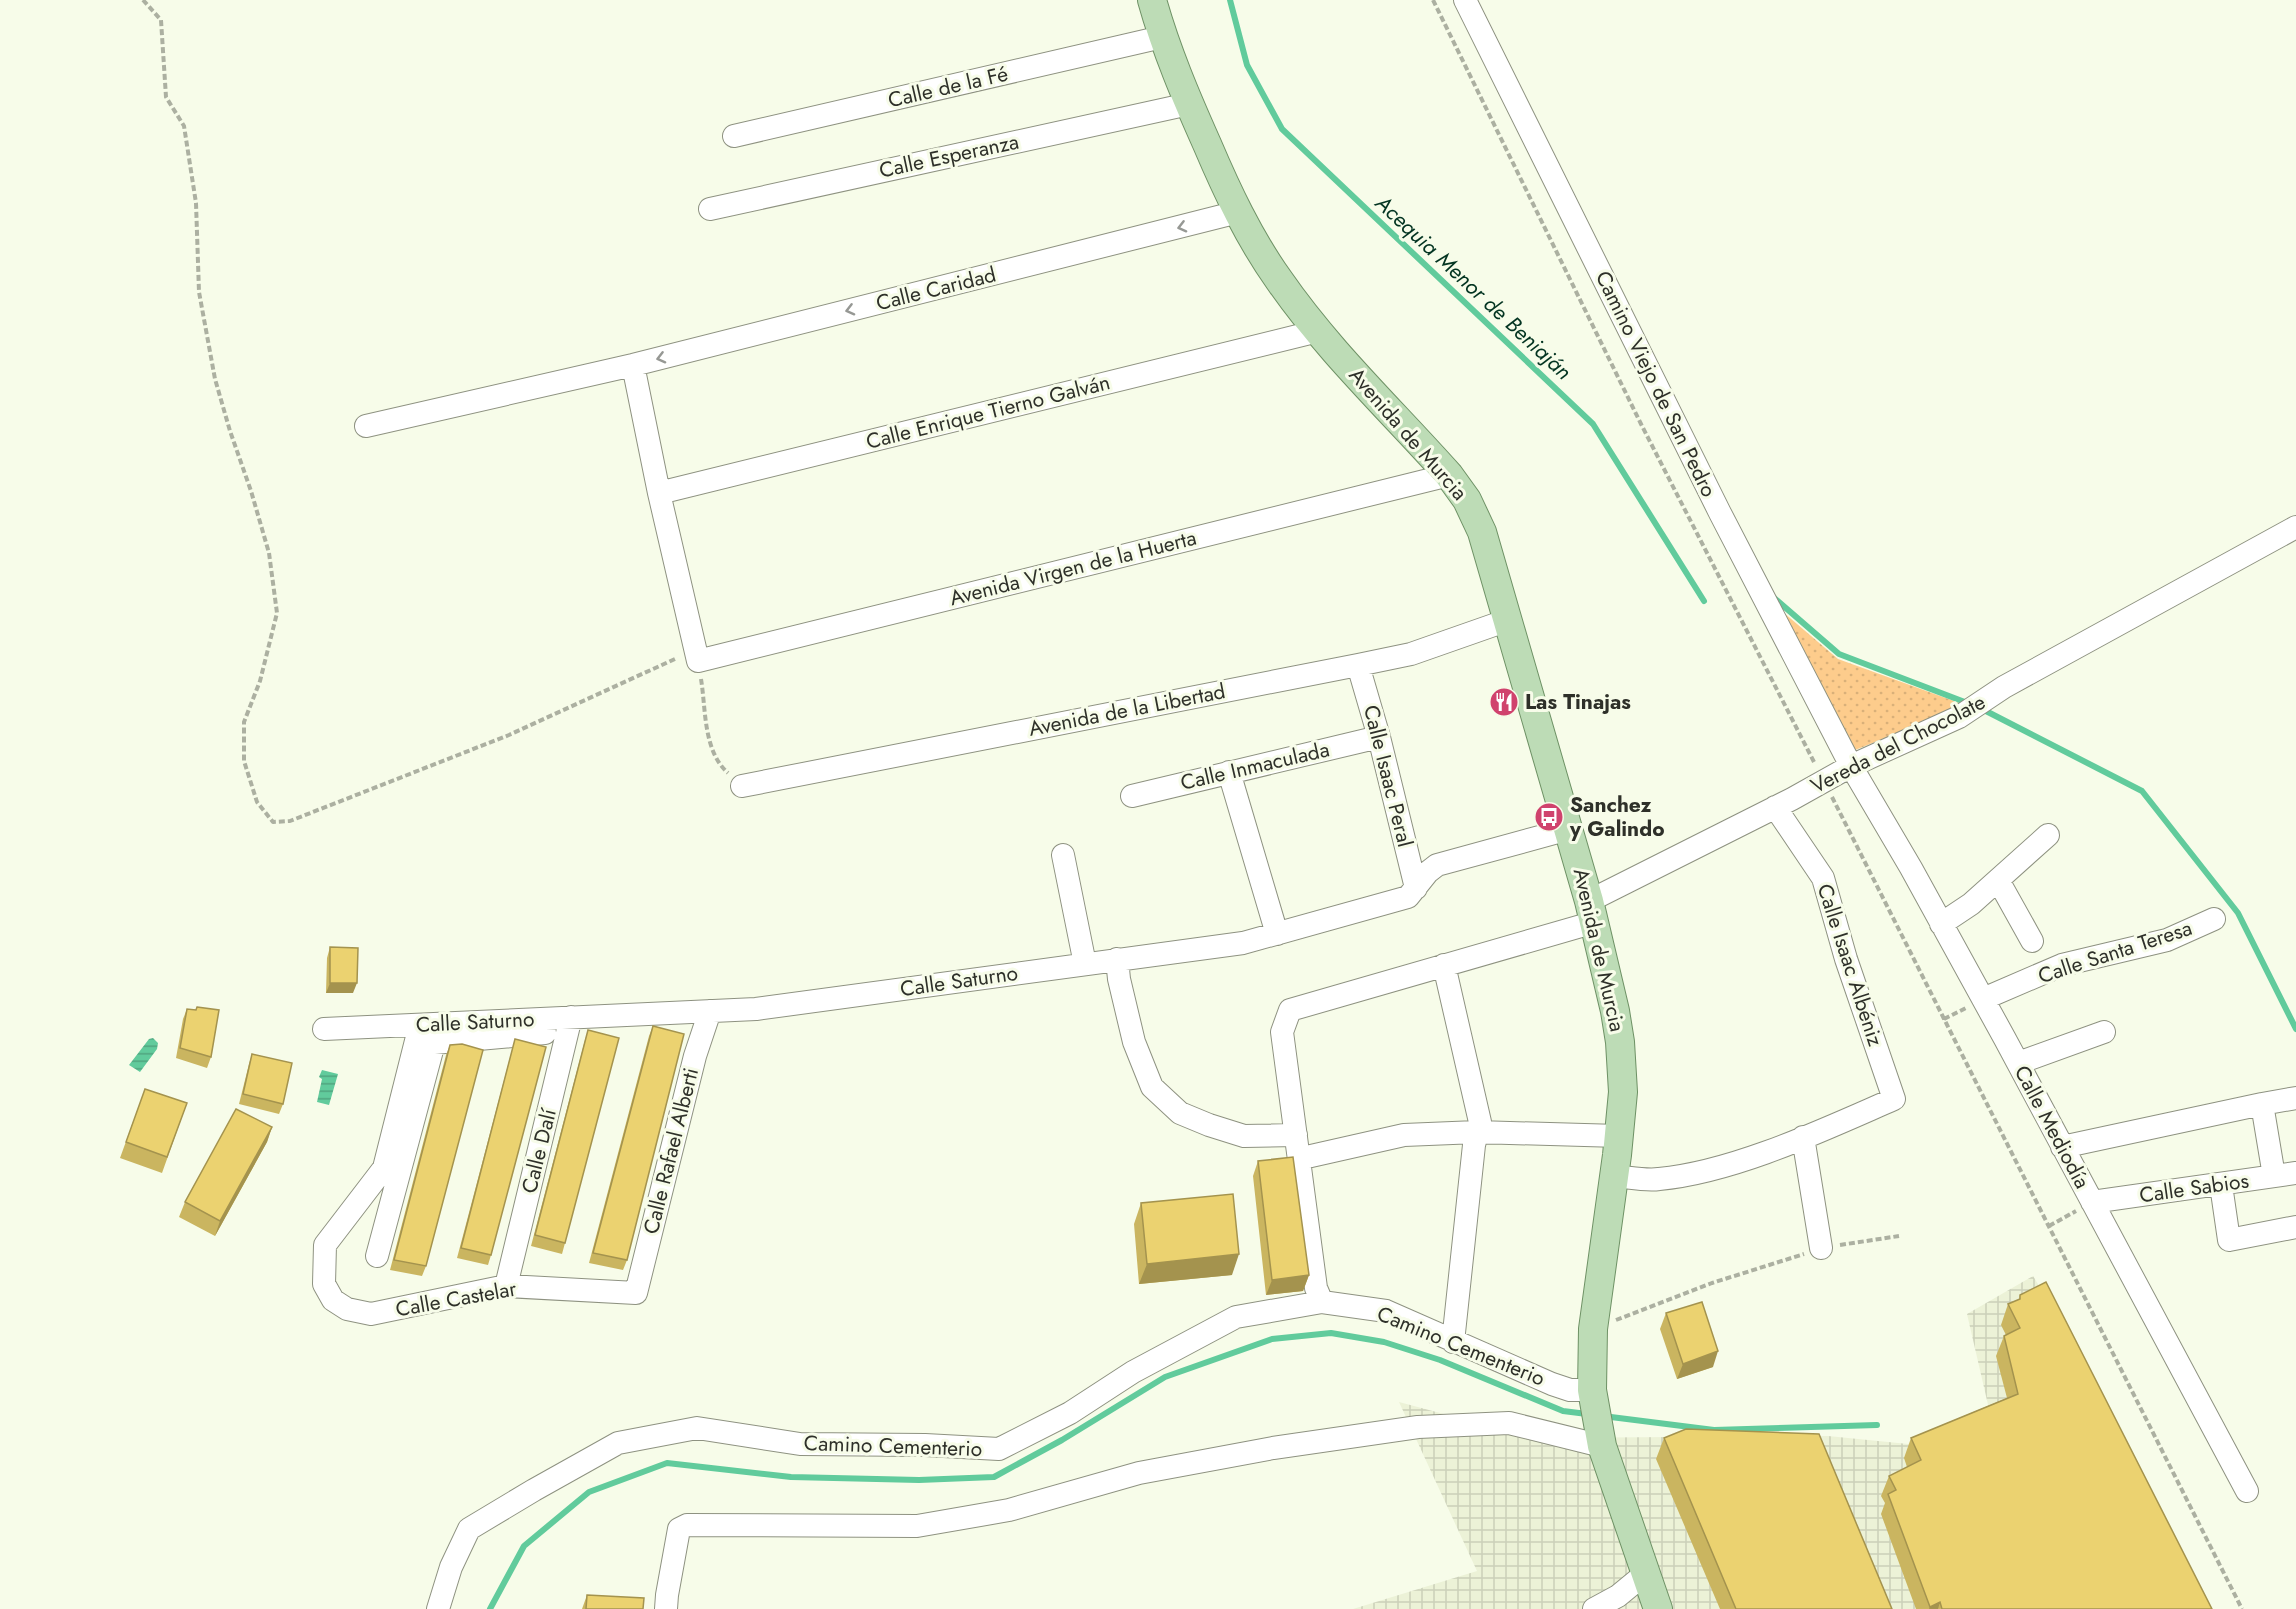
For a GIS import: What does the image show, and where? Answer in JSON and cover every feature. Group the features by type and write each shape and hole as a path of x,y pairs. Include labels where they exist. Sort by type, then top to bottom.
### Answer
{"main road":[{"name":"Avenida de Murcia","path":"1152,0 1162,37 1189,104 1238,212 1279,281 1318,331 1449,475 1476,517 1569,829 1592,912 1615,1011 1620,1042 1623,1092 1593,1329 1593,1396 1601,1440 1658,1609"}],"street":[{"name":"Camino Viejo de San Pedro","path":"1465,0 1720,513 1851,766"},
{"name":"Calle de la Fé","path":"734,136 1162,37"},
{"name":"Calle Esperanza","path":"710,209 1189,104"},
{"name":"Calle Caridad","path":"366,426 633,365 1238,212"},
{"name":"Calle Enrique Tierno Galván","path":"659,493 1318,331"},
{"path":"633,365 659,493 697,656"},
{"name":"Avenida Virgen de la Huerta","path":"697,656 1449,475"},
{"name":"Vereda del Chocolate","path":"1297,1146 1282,1032 1290,1010 1444,965 1592,912 1851,766 1959,717 2004,687 2296,526"},
{"name":"Avenida de la Libertad","path":"742,786 1411,654 1508,620"},
{"name":"Calle Isaac Peral","path":"1358,665 1379,737 1416,888"},
{"name":"Calle Inmaculada","path":"1132,796 1379,737"},
{"name":"Calle Mediodía","path":"1851,766 2018,1063 2247,1491"},
{"path":"1229,771 1277,934"},
{"name":"Calle Isaac Albéniz","path":"1775,807 1823,878 1846,959 1894,1099 1803,1137"},
{"name":"Calle Saturno","path":"324,1029 420,1024 570,1024 756,1009 1243,943 1408,897 1437,865 1569,829"},
{"path":"1941,924 1971,903 2048,835"},
{"path":"1063,855 1085,964"},
{"path":"1998,880 2032,941"},
{"name":"Calle Santa Teresa","path":"1983,999 2062,965 2167,940 2214,919"},
{"path":"1117,959 1119,979 1134,1042 1152,1087 1180,1113 1209,1125 1244,1136 1297,1146 1311,1156 1404,1135 1477,1132 1619,1136"},
{"path":"1444,965 1480,1122 1474,1145 1453,1342"},
{"name":"Calle Rafael Alberti","path":"636,1293 695,1056 710,1011"},
{"name":"Calle Castelar","path":"420,1024 384,1168 325,1245 324,1284 333,1300 347,1308 371,1314 506,1286 636,1293"},
{"path":"377,1256 434,1044 570,1024"},
{"name":"Calle Dalí","path":"506,1286 570,1024"},
{"path":"2018,1063 2104,1032"},
{"path":"2062,1147 2296,1098"},
{"path":"2262,1104 2285,1175"},
{"path":"1613,1176 1658,1180 1720,1167 1803,1137 1821,1248"},
{"path":"1297,1146 1316,1288 1322,1302"},
{"name":"Calle Sabios","path":"2092,1202 2285,1175"},
{"path":"2221,1185 2229,1240 2296,1227"},
{"name":"Camino Cementerio","path":"438,1609 451,1567 469,1529 618,1443 697,1428 800,1444 925,1445 999,1449 1070,1413 1132,1372 1236,1317 1322,1302 1386,1311 1453,1342 1570,1390 1593,1396"},
{"path":"666,1609 679,1529 687,1525 917,1526 1009,1510 1139,1473 1272,1448 1418,1427 1509,1423 1601,1440"},
{"path":"1594,1609 1618,1596 1646,1573"}],"path":[{"path":"142,0 161,20 166,97 184,126 196,203 199,292 214,379 269,552 277,613 260,681 244,722 244,761 257,802 273,822 290,821 509,735 697,656 706,730 721,767 742,786"},
{"path":"1433,0 1641,424 2242,1609"},
{"path":"2049,1226 2092,1202"},
{"path":"1593,1329 1712,1283 1821,1248 1899,1236"}],"shaded area":[{"path":"1769,600 1838,659 1965,705 1848,753"},
{"path":"153,1038 158,1043 157,1049 140,1072 129,1065 149,1039"},
{"path":"322,1070 338,1074 329,1105 317,1102 322,1079 319,1077"},
{"path":"2033,1276 2054,1310 2202,1609 1353,1609 1477,1571 1399,1402 1533,1438 1828,1436 1908,1444 1989,1409 1967,1314"}],"building":[{"path":"330,947 358,948 357,983 330,983"},
{"path":"197,1007 219,1010 211,1057 180,1048 187,1009 196,1010"},
{"path":"653,1026 684,1034 627,1260 593,1253"},
{"path":"588,1030 619,1038 565,1243 535,1235"},
{"path":"515,1039 546,1047 491,1255 461,1248"},
{"path":"462,1044 483,1050 426,1266 394,1260 450,1045"},
{"path":"252,1054 292,1063 283,1104 243,1094"},
{"path":"145,1089 187,1103 167,1157 126,1142"},
{"path":"236,1109 272,1127 220,1221 185,1202"},
{"path":"1293,1157 1309,1275 1272,1280 1258,1161"},
{"path":"1233,1194 1239,1254 1147,1264 1141,1203"},
{"path":"2046,1282 2212,1609 1942,1609 1940,1602 1930,1607 1888,1494 1896,1490 1889,1476 1921,1460 1911,1438 2018,1394 2004,1336 2020,1328 2008,1304"},
{"path":"1702,1302 1718,1351 1683,1364 1666,1313"},
{"path":"1686,1429 1819,1434 1892,1609 1736,1609 1664,1438"},
{"path":"587,1595 644,1598 643,1609 586,1609"}],"waterway":[{"name":"Acequia Menor de Beniaján","path":"1230,0 1247,65 1282,129 1593,424 1704,601"},
{"name":"Acequia Menor de Beniaján","path":"1773,597 1839,654 1970,704"},
{"name":"Acequia Menor de Beniaján","path":"1982,709 2142,791 2238,913 2296,1029"},
{"path":"490,1609 524,1546 589,1492 667,1463 791,1477 919,1480 994,1477 1062,1440 1165,1377 1272,1339 1331,1333 1384,1342 1440,1360 1563,1411 1587,1414"},
{"path":"1603,1416 1714,1430 1877,1425"}],"place":[{"name":"Las Tinajas","path":"1504,702"},
{"name":"Sanchez y Galindo","path":"1549,817"}]}
